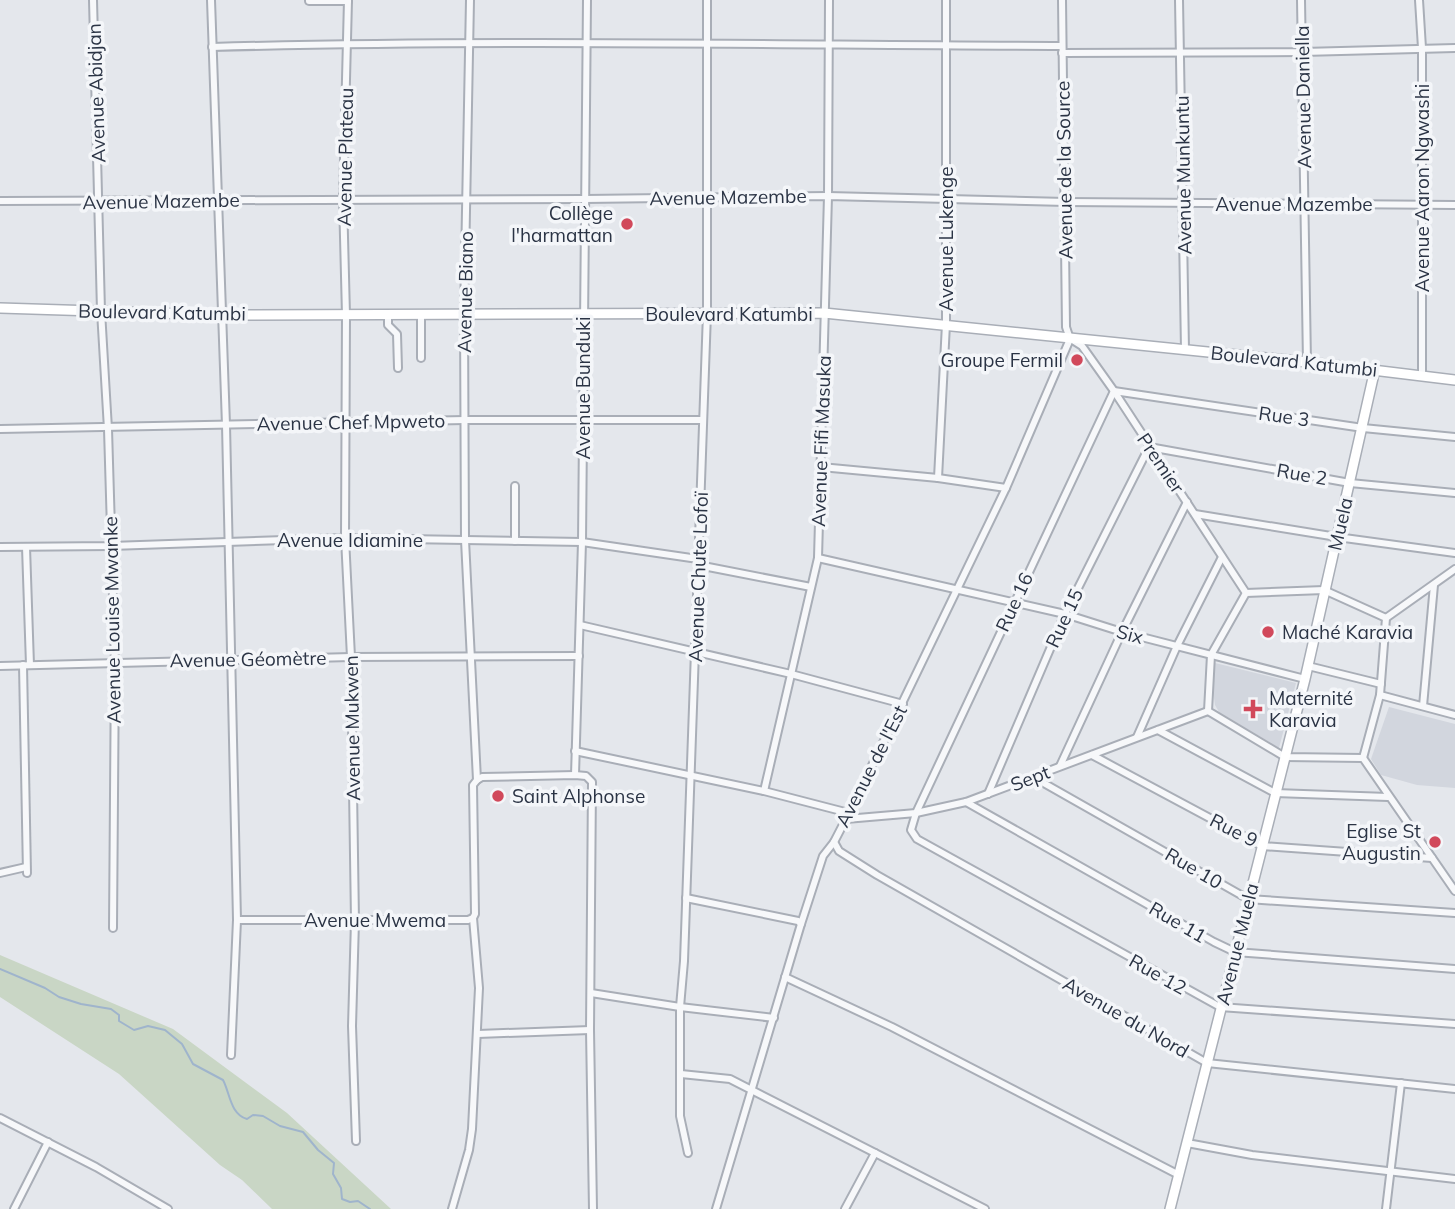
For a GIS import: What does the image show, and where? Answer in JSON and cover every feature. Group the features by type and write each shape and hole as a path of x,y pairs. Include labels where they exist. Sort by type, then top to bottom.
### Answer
{"street":[{"name":"Avenue Abidjan","path":"93,0 101,311"},
{"path":"211,0 226,425 237,920 231,1055"},
{"name":"Avenue Biano","path":"470,0 464,316 465,540 470,657"},
{"name":"Avenue Bunduki","path":"575,775 582,542 587,0"},
{"name":"Avenue Chute Lofoï","path":"688,1153 680,1116 680,1007 696,651 706,313 708,0"},
{"name":"Avenue Fifi Masuka","path":"764,791 818,558 828,196 829,0"},
{"name":"Avenue Lukenge","path":"937,478 946,324 946,0"},
{"name":"Avenue de la Source","path":"1062,0 1066,327 1070,339"},
{"name":"Avenue Munkuntu","path":"1179,0 1185,349"},
{"name":"Avenue Daniella","path":"1301,0 1307,362"},
{"name":"Avenue Aaron Ngwashi","path":"1419,0 1422,48 1422,376"},
{"path":"309,1 348,1"},
{"name":"Avenue Plateau","path":"346,315 343,198 348,1"},
{"path":"212,47 347,43 706,43 1303,52 1455,48"},
{"name":"Avenue Mazembe","path":"0,201 828,196 1066,202 1455,205"},
{"name":"Boulevard Katumbi","path":"0,308 221,315 824,313 1375,369 1455,380"},
{"name":"Avenue Louise Mwanke","path":"101,311 115,663 113,928"},
{"name":"Avenue Mukwen","path":"346,315 345,538 351,657 355,921 352,1026 356,1140"},
{"path":"421,315 421,358"},
{"path":"388,316 388,325 397,334 398,368"},
{"name":"Premier","path":"1070,339 1082,346 1114,391 1246,593"},
{"name":"Avenue de l'Est","path":"716,1209 823,856 834,842 903,704 1006,488 1070,339"},
{"name":"Muela","path":"1305,679 1375,369"},
{"name":"Rue 3","path":"1114,391 1363,428 1455,437"},
{"name":"Rue 16","path":"916,813 1114,391"},
{"name":"Avenue Chef Mpweto","path":"0,429 465,420 703,420"},
{"name":"Rue 2","path":"1149,447 1350,483 1455,493"},
{"name":"Rue 15","path":"988,794 1065,614 1149,447"},
{"path":"821,467 937,478 1006,488"},
{"path":"515,486 515,541"},
{"path":"1060,766 1122,632 1187,502"},
{"path":"1195,513 1337,537 1455,553"},
{"name":"Avenue Idiamine","path":"0,547 345,538 582,542 698,562 811,587"},
{"path":"0,873 27,870 26,547"},
{"path":"1137,737 1177,646 1222,557"},
{"name":"Six","path":"818,558 1065,614 1122,632 1305,679"},
{"path":"1386,618 1455,569"},
{"path":"1423,706 1434,585"},
{"path":"1363,758 1284,757 1208,711 1210,655 1246,593 1325,590 1386,618"},
{"path":"1386,618 1380,695 1363,758 1455,891"},
{"path":"580,625 791,674 903,704"},
{"name":"Avenue Géomètre","path":"0,666 351,657 579,656"},
{"name":"Avenue Mwema","path":"237,920 473,918 473,785 477,779 470,657"},
{"path":"1308,666 1381,684"},
{"name":"Avenue Muela","path":"1170,1209 1305,679"},
{"path":"1380,695 1455,715"},
{"name":"Sept","path":"575,751 764,791 847,816 916,813 966,802 1208,711"},
{"path":"1158,730 1275,793 1388,797"},
{"name":"Rue 9","path":"1092,754 1262,846 1432,858"},
{"path":"477,779 575,775 589,777 593,788 590,1030 593,1209"},
{"name":"Rue 10","path":"1033,777 1248,899 1455,913"},
{"name":"Rue 11","path":"966,802 1235,952 1455,969"},
{"name":"Rue 12","path":"916,813 911,830 914,837 1220,1007 1455,1024"},
{"name":"Avenue du Nord","path":"834,842 839,851 877,875 1207,1063 1455,1089"},
{"path":"686,898 801,923"},
{"path":"452,1209 472,1129 479,988 473,918"},
{"path":"785,977 892,1027 1179,1175"},
{"path":"591,993 774,1018"},
{"path":"478,1034 590,1030"},
{"path":"681,1074 730,1079 985,1209"},
{"path":"1386,1209 1401,1083"},
{"path":"0,1118 168,1209"},
{"path":"14,1209 48,1142"},
{"path":"1187,1143 1252,1155 1455,1180"},
{"path":"845,1209 875,1153"}],"shaded area":[{"name":"Maternité Karavia","path":"1215,663 1296,683 1279,748 1219,712 1213,691"},
{"path":"1389,707 1455,724 1455,788 1417,785 1381,775 1371,759"}],"green space":[{"path":"0,955 173,1029 287,1113 391,1209 272,1209 119,1074 0,997"}],"waterway":[{"path":"0,969 45,988 59,997 111,1009 119,1015 119,1021 134,1030 148,1026 165,1030 182,1044 193,1064 223,1080 237,1113 247,1119 253,1115 263,1116 280,1126 303,1132 318,1150 334,1163 333,1174 341,1188 342,1199 358,1201 370,1209"}],"place":[{"name":"Collège l'harmattan","path":"627,224"},
{"name":"Groupe Fermil","path":"1077,360"},
{"name":"Maché Karavia","path":"1268,632"},
{"name":"Maternité Karavia","path":"1253,709"},
{"name":"Saint Alphonse","path":"498,796"},
{"name":"Eglise St Augustin","path":"1435,842"}]}
